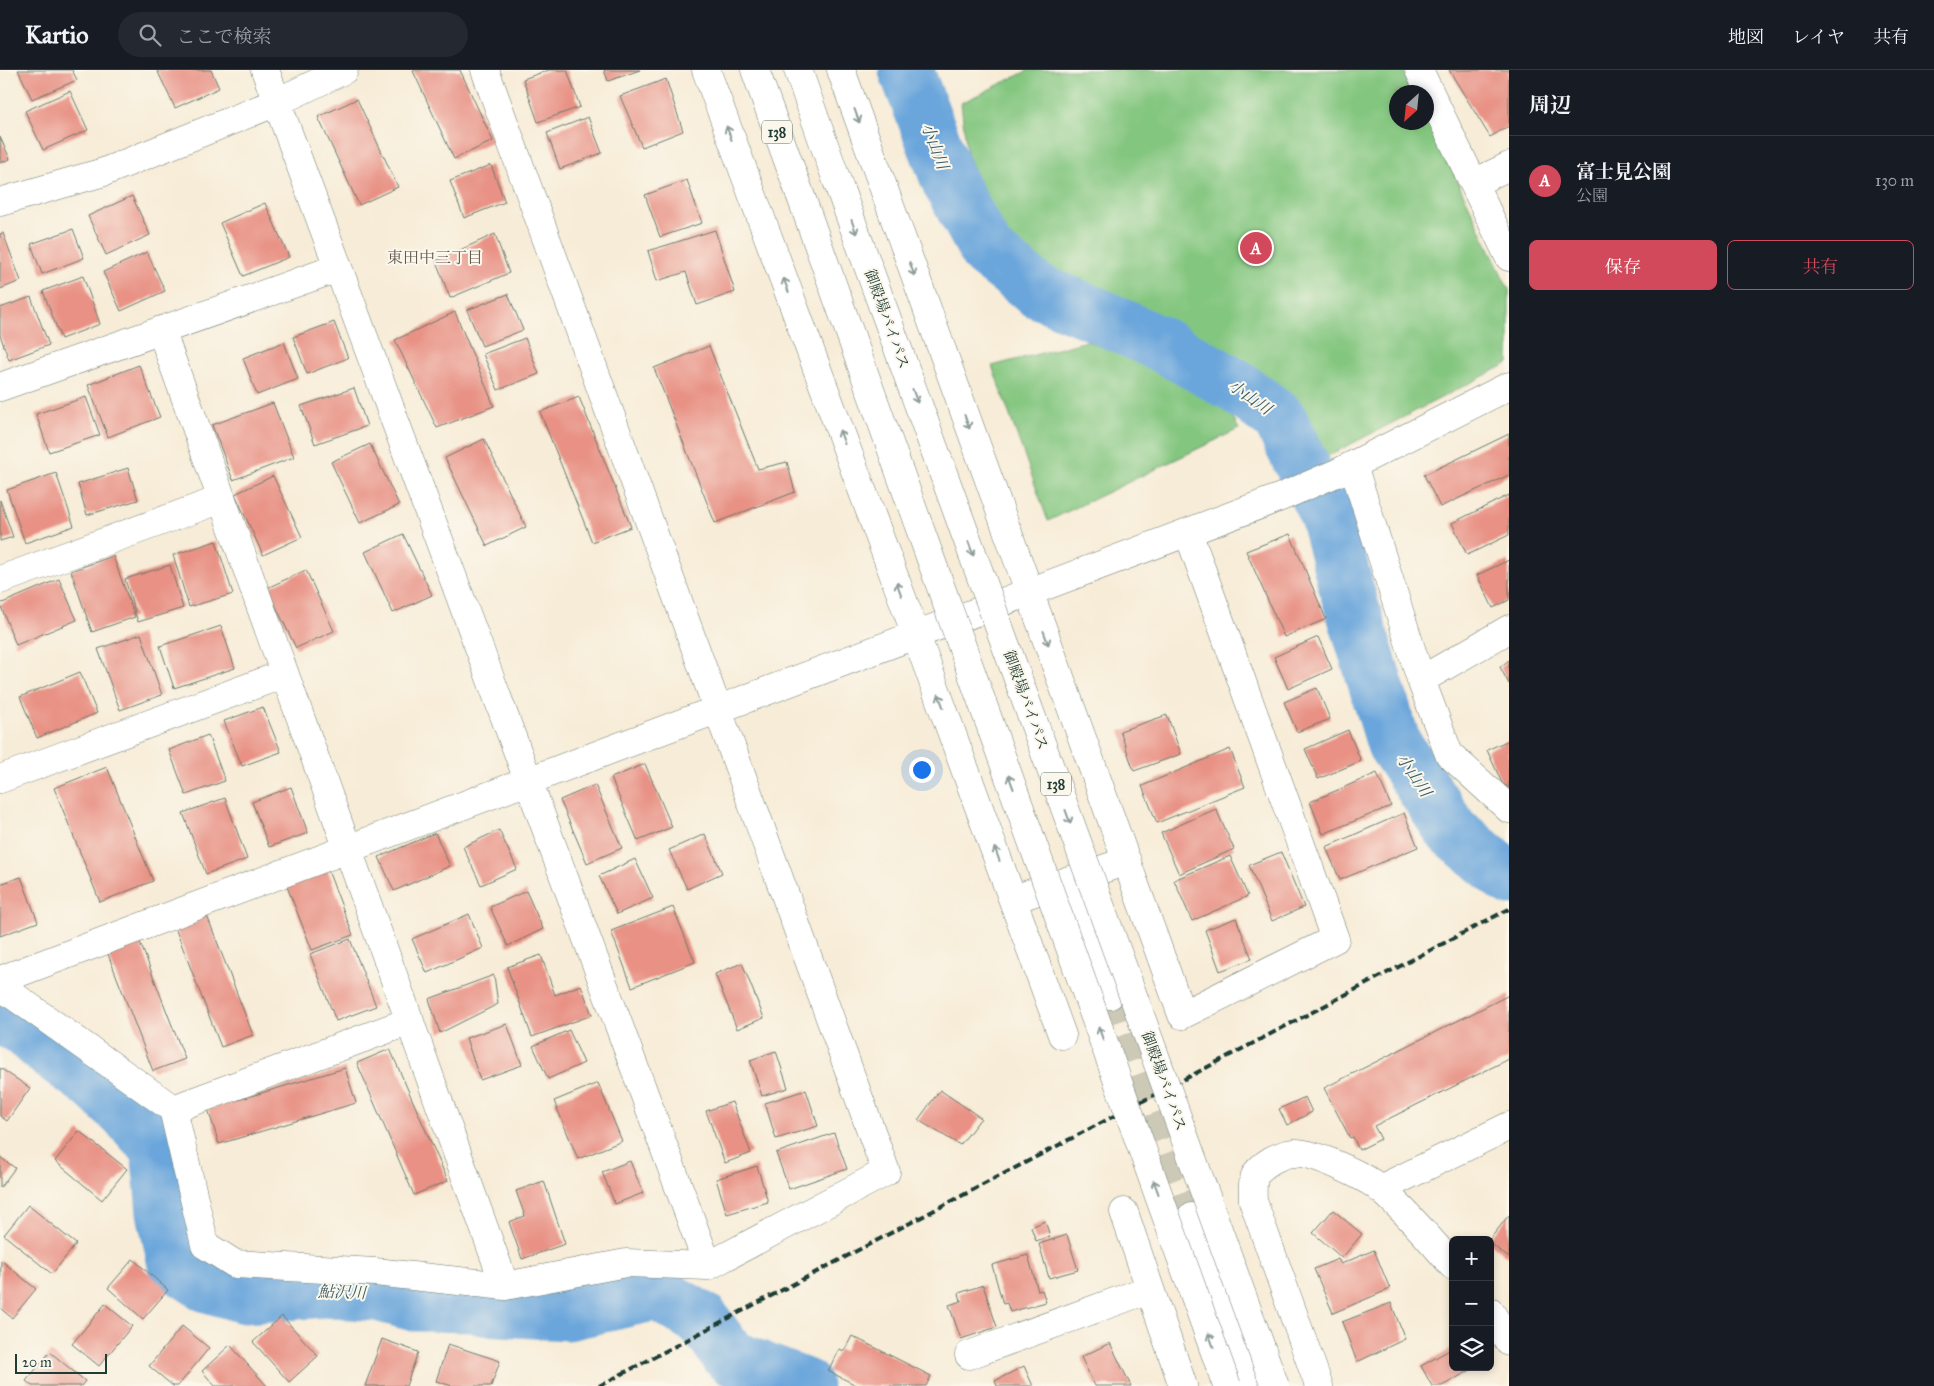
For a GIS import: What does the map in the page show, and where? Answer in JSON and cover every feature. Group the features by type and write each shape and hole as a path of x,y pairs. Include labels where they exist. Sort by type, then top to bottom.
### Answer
{"main road":[{"path":"265,70 708,1266"},
{"path":"0,202 104,172 277,102 344,70"},
{"path":"0,986 173,1109 205,1245 235,1264 375,1272 505,1286 626,1263 708,1266 886,1172 484,70"},
{"path":"706,70 1014,899 1062,1035"},
{"name":"138","path":"755,70 1227,1386"},
{"name":"御殿場バイパス","path":"798,70 1275,1386"},
{"path":"841,70 1182,1015 1335,939 1188,532"},
{"path":"1419,70 1509,257"},
{"path":"1474,183 1509,166"},
{"path":"0,388 338,268"},
{"path":"161,330 505,1286"},
{"path":"0,980 1281,497 1346,468 1509,386"},
{"path":"1346,468 1449,754 1509,809"},
{"path":"0,580 222,499"},
{"path":"1421,680 1509,629"},
{"path":"0,779 284,674"},
{"path":"1014,899 1127,861"},
{"path":"1069,880 1110,994"},
{"path":"173,1109 410,1021"},
{"path":"1380,1189 1509,1126"},
{"path":"1316,1385 1253,1201 1252,1182 1260,1168 1276,1158 1295,1152 1313,1155 1334,1163 1380,1189 1449,1262"},
{"path":"1124,1212 1183,1386"},
{"path":"1191,1217 1252,1386"},
{"path":"969,1355 1150,1289"},
{"path":"1494,1318 1509,1342"}],"green space":[{"path":"1029,70 1403,70 1410,85 1389,85 1389,130 1433,130 1509,290 1509,363 1320,460 1288,395 1242,362 1174,323 1112,294 1048,268 997,229 967,153 961,103"},
{"path":"1087,341 1219,394 1239,429 1048,521 992,366"}],"building":[{"path":"18,70 72,70 77,80 32,99"},
{"path":"157,70 211,70 219,88 175,108"},
{"path":"460,70 493,141 454,159 413,71"},
{"path":"549,70 567,70 580,107 538,122 523,79"},
{"path":"604,70 640,70 608,81"},
{"path":"1449,70 1509,70 1509,126 1490,137"},
{"path":"666,79 683,131 642,147 620,96"},
{"path":"70,91 88,130 43,150 25,111"},
{"path":"357,99 398,187 359,205 318,117"},
{"path":"588,117 602,153 560,169 547,133"},
{"path":"0,137 10,159 0,163"},
{"path":"491,165 505,202 464,218 450,181"},
{"path":"687,180 702,223 660,237 645,195"},
{"path":"132,196 150,235 106,255 88,216"},
{"path":"265,203 289,257 243,276 220,223"},
{"path":"73,229 84,258 42,274 31,244"},
{"path":"715,230 735,292 697,305 686,272 657,281 648,251"},
{"path":"3,233 21,281 0,289 0,234"},
{"path":"495,234 509,273 450,298 436,261"},
{"path":"147,252 165,291 121,311 103,272"},
{"path":"83,276 100,324 61,339 43,291"},
{"path":"508,294 523,330 482,346 467,310"},
{"path":"31,297 49,345 9,360 0,335 0,308"},
{"path":"455,312 494,406 437,428 395,340"},
{"path":"334,322 348,358 307,374 293,337"},
{"path":"525,338 539,374 498,390 483,354"},
{"path":"284,342 298,379 257,395 243,358"},
{"path":"709,346 758,469 787,462 795,492 715,523 654,368"},
{"path":"139,365 160,417 108,437 88,385"},
{"path":"354,388 367,426 315,444 301,406"},
{"path":"86,397 100,435 49,452 36,414"},
{"path":"579,397 631,527 592,542 540,412"},
{"path":"273,403 294,457 233,480 212,425"},
{"path":"1509,434 1509,475 1440,507 1424,475"},
{"path":"484,439 526,527 487,546 445,458"},
{"path":"370,444 399,505 360,523 331,462"},
{"path":"128,468 138,500 87,515 78,484"},
{"path":"56,473 74,526 25,543 7,490"},
{"path":"273,476 302,537 263,555 235,494"},
{"path":"1509,495 1509,535 1467,555 1452,523"},
{"path":"0,500 13,537 0,541"},
{"path":"403,534 432,595 393,613 365,552"},
{"path":"1290,534 1326,619 1284,637 1246,551"},
{"path":"216,541 233,594 189,607 173,555"},
{"path":"113,556 135,617 92,632 71,571"},
{"path":"1509,560 1509,600 1493,608 1477,575"},
{"path":"170,565 183,608 138,622 125,579"},
{"path":"306,570 334,631 296,648 267,588"},
{"path":"59,579 77,620 16,645 0,604"},
{"path":"221,626 235,668 174,688 160,646"},
{"path":"141,634 162,695 120,710 98,649"},
{"path":"1318,637 1332,669 1288,689 1274,657"},
{"path":"1509,660 1509,684 1500,667"},
{"path":"80,672 97,713 37,738 20,697"},
{"path":"1317,688 1330,719 1297,732 1284,702"},
{"path":"263,707 281,752 242,766 224,721"},
{"path":"1167,715 1181,754 1134,771 1120,731"},
{"path":"1348,730 1361,761 1318,779 1305,749"},
{"path":"208,735 225,781 186,795 169,750"},
{"path":"1509,740 1509,788 1502,783 1487,750"},
{"path":"1230,749 1245,787 1157,823 1142,786"},
{"path":"645,764 672,827 638,841 611,778"},
{"path":"107,767 153,881 100,902 54,788"},
{"path":"1377,773 1391,806 1323,834 1310,802"},
{"path":"595,785 622,848 587,863 560,800"},
{"path":"291,787 308,833 269,847 252,802"},
{"path":"225,798 247,859 206,874 183,813"},
{"path":"1216,809 1234,849 1179,874 1161,833"},
{"path":"1404,813 1418,847 1340,880 1326,847"},
{"path":"499,830 517,869 481,885 463,847"},
{"path":"435,833 450,866 394,891 379,857"},
{"path":"705,834 722,873 687,889 669,850"},
{"path":"1281,852 1304,907 1272,921 1249,865"},
{"path":"1230,856 1248,896 1192,921 1174,880"},
{"path":"635,859 653,898 617,914 599,876"},
{"path":"327,868 353,935 312,950 286,884"},
{"path":"21,877 38,922 0,936 0,884"},
{"path":"526,891 543,929 508,946 490,907"},
{"path":"673,907 695,962 632,987 611,931"},
{"path":"206,913 253,1035 221,1047 174,925"},
{"path":"469,914 483,948 427,973 412,939"},
{"path":"1236,918 1252,959 1220,971 1205,930"},
{"path":"138,937 185,1059 153,1071 106,949"},
{"path":"350,939 376,1006 336,1021 310,954"},
{"path":"541,955 555,995 581,985 592,1015 532,1037 507,967"},
{"path":"742,963 764,1018 737,1029 715,974"},
{"path":"494,975 498,1004 440,1033 429,999"},
{"path":"1509,995 1509,1059 1374,1126 1381,1139 1359,1150 1353,1137 1350,1138 1324,1088"},
{"path":"507,1024 522,1065 480,1080 466,1038"},
{"path":"569,1030 584,1063 548,1079 533,1046"},
{"path":"390,1049 448,1181 414,1195 357,1063"},
{"path":"776,1051 788,1088 762,1096 750,1060"},
{"path":"0,1068 30,1088 7,1121 0,1116"},
{"path":"345,1068 356,1103 219,1144 208,1109"},
{"path":"598,1083 622,1141 578,1159 554,1101"},
{"path":"806,1090 818,1126 776,1139 765,1103"},
{"path":"940,1090 981,1118 960,1145 918,1120"},
{"path":"1305,1097 1312,1112 1287,1125 1279,1109"},
{"path":"732,1102 751,1153 725,1163 706,1111"},
{"path":"79,1131 127,1169 102,1200 55,1161"},
{"path":"834,1133 847,1169 789,1189 776,1153"},
{"path":"0,1157 15,1168 0,1188"},
{"path":"630,1161 643,1193 615,1204 602,1172"},
{"path":"757,1166 768,1202 727,1214 716,1179"},
{"path":"544,1181 565,1244 522,1259 509,1222 525,1216 516,1191"},
{"path":"28,1205 76,1244 52,1274 4,1235"},
{"path":"1333,1210 1362,1234 1342,1258 1313,1233"},
{"path":"1509,1215 1509,1258 1494,1246 1494,1236 1492,1236"},
{"path":"1045,1221 1050,1236 1036,1241 1031,1227"},
{"path":"1067,1235 1078,1270 1049,1278 1039,1244"},
{"path":"1374,1250 1390,1289 1333,1313 1314,1269 1338,1259 1341,1264"},
{"path":"1028,1255 1038,1291 1042,1290 1046,1302 1010,1312 1007,1303 1003,1304 992,1265"},
{"path":"133,1259 168,1290 143,1319 108,1288"},
{"path":"1,1260 36,1289 12,1318 0,1308"},
{"path":"983,1285 997,1327 961,1339 949,1305 961,1301 959,1293"},
{"path":"1391,1303 1405,1339 1357,1362 1342,1322"},
{"path":"105,1304 132,1326 99,1366 72,1344"},
{"path":"282,1316 318,1356 289,1382 253,1342"},
{"path":"182,1326 209,1348 178,1386 173,1386 149,1366"},
{"path":"852,1336 931,1376 926,1386 858,1386 828,1371 839,1349 844,1351"},
{"path":"382,1339 418,1352 406,1386 365,1386"},
{"path":"1110,1343 1131,1386 1095,1386 1081,1357"},
{"path":"448,1344 500,1361 491,1386 452,1386 436,1381"},
{"path":"230,1345 267,1386 215,1386 202,1371"},
{"path":"1449,1350 1449,1371 1469,1371 1442,1386 1432,1386 1421,1366"},
{"path":"50,1352 85,1381 81,1386 32,1386 26,1381"},
{"path":"1024,1366 1033,1386 997,1386 995,1381"}],"waterway":[{"name":"小山川","path":"906,70 949,182 987,252 1038,291 1102,317 1164,346 1233,384 1279,418 1327,516 1348,594 1394,744 1452,831 1509,878"},
{"name":"鮎沢川","path":"0,1018 20,1026 49,1051 91,1081 128,1115 158,1148 164,1212 175,1264 207,1285 244,1296 325,1290 377,1294 414,1304 480,1305 483,1308 568,1313 657,1293 703,1320 730,1357 805,1386"}],"tunnel":[{"path":"1110,995 1191,1217"}],"railway":[{"path":"599,1386 1509,909"}],"place":[{"name":"富士見公園","path":"1256,248"}],"district":[{"name":"東田中三丁目","path":"435,257"}]}
